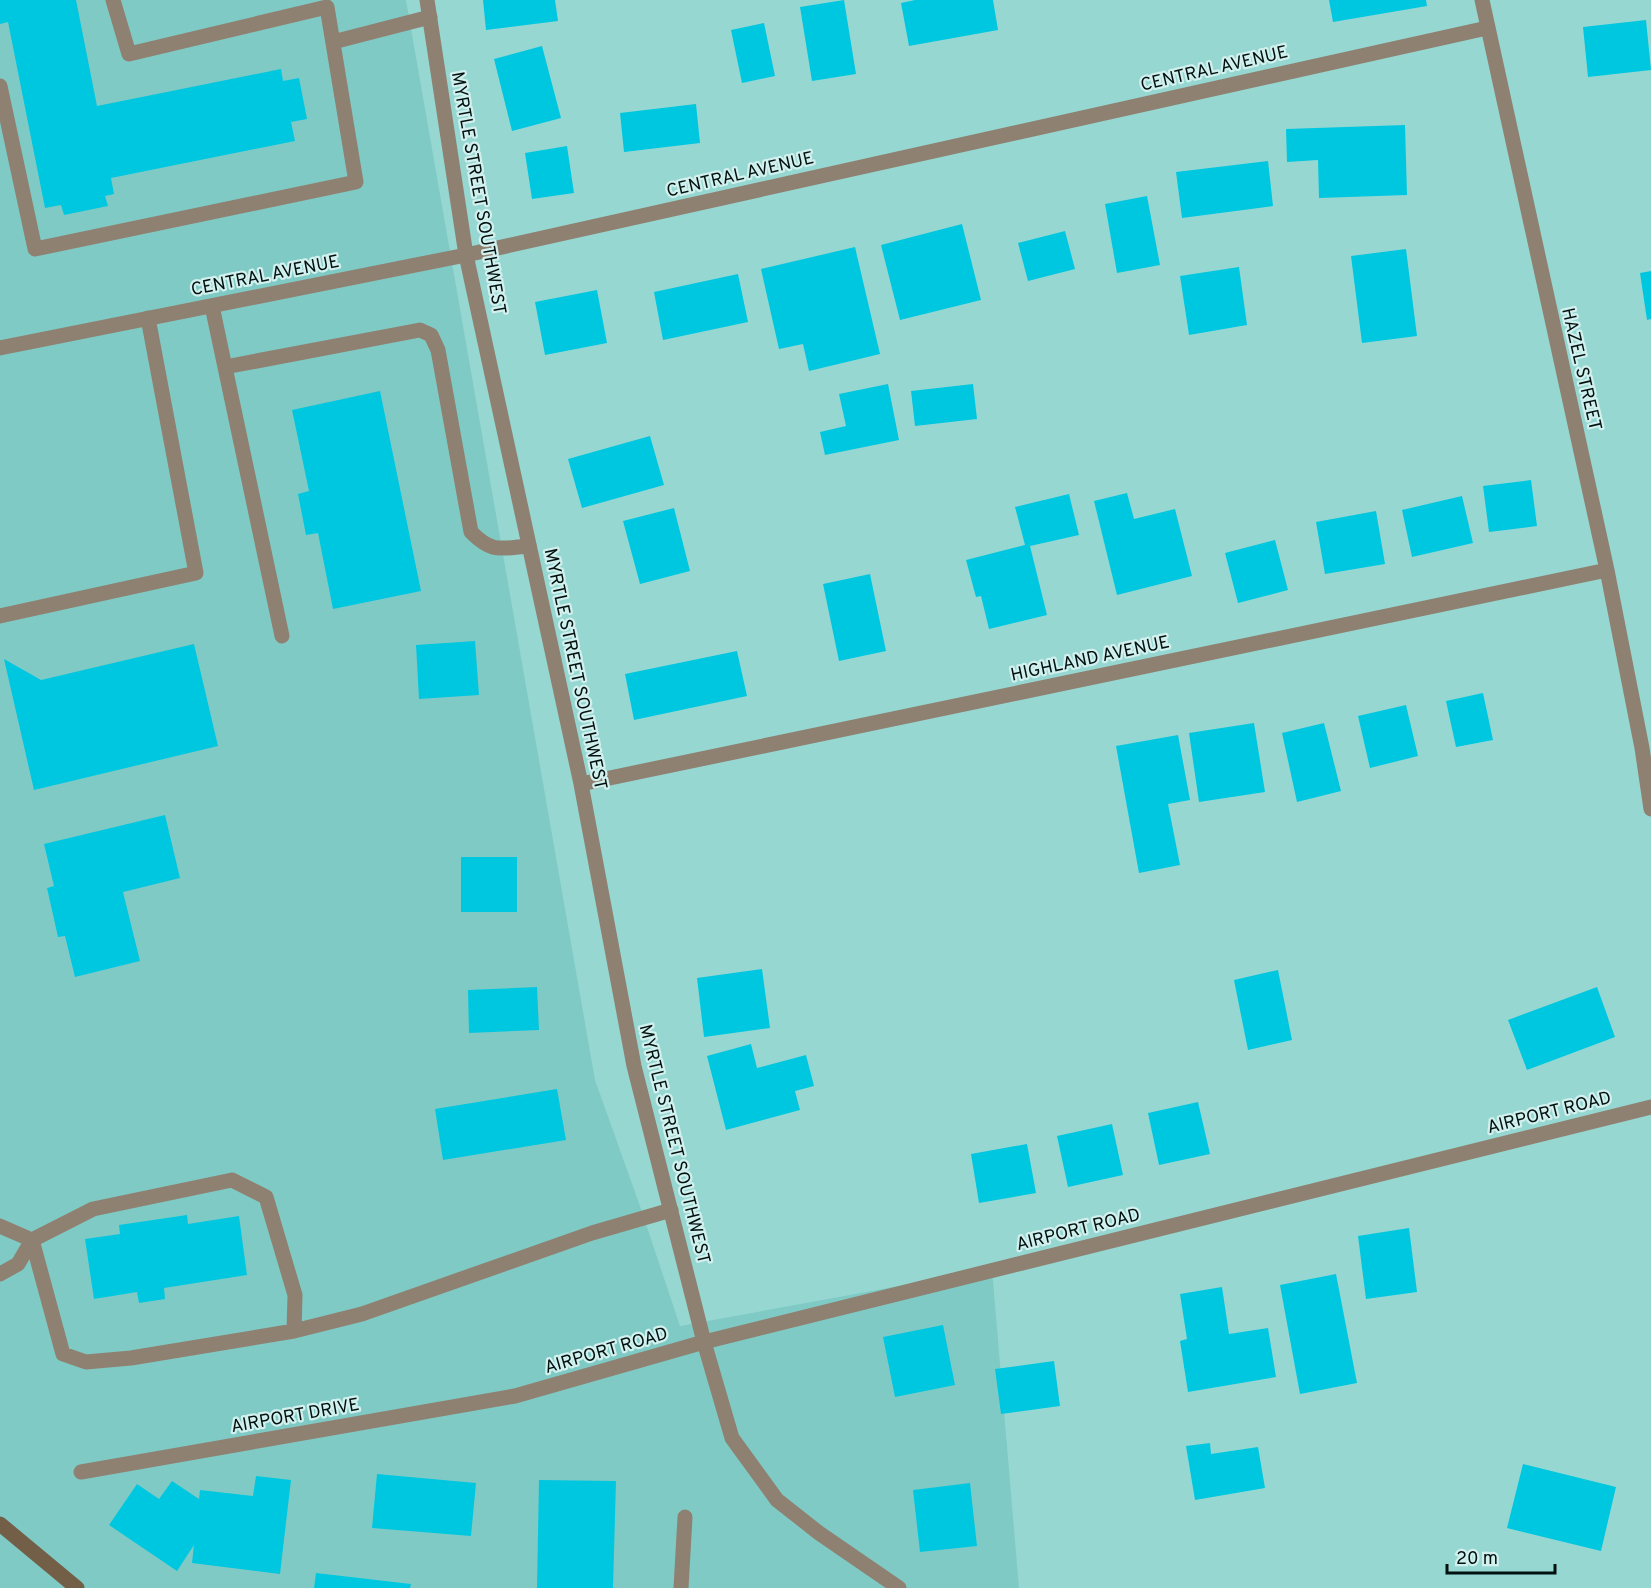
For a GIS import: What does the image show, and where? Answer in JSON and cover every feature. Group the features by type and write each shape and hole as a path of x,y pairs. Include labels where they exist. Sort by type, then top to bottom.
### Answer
{"main road":[{"path":"0,1524 77,1588"}],"street":[{"path":"0,86 35,249 356,182 327,7 129,54 113,0"},
{"name":"MYRTLE STREET SOUTHWEST","path":"427,0 466,255 581,784 634,1066 704,1342 732,1438 777,1500 819,1533 899,1588"},
{"name":"HAZEL STREET","path":"1482,0 1486,28 1646,747 1651,809"},
{"path":"333,42 430,18"},
{"name":"CENTRAL AVENUE","path":"0,348 466,255 1486,28"},
{"path":"212,306 282,636"},
{"path":"0,616 196,573 148,318"},
{"path":"225,367 420,330 431,335 438,350 471,532 482,543 495,549 530,546"},
{"name":"HIGHLAND AVENUE","path":"581,784 1607,570"},
{"name":"AIRPORT ROAD","path":"516,1396 704,1342 1651,1107"},
{"path":"0,1274 18,1264 32,1240 93,1209 232,1180 266,1197 295,1295 294,1331"},
{"path":"32,1240 63,1354 86,1362 131,1359 294,1331 362,1314 592,1233 671,1210"},
{"path":"0,1226 32,1240"},
{"name":"AIRPORT DRIVE","path":"81,1472 516,1396"},
{"path":"681,1588 685,1516"}],"shaded area":[{"path":"0,0 406,0 595,1080 680,1326 992,1269 1019,1588 0,1588"}],"building":[{"path":"0,0 76,0 97,106 281,69 283,81 299,78 307,119 291,122 295,141 111,178 114,194 105,196 108,206 64,215 61,205 45,208 8,22 0,24"},
{"path":"483,0 555,0 558,21 486,30"},
{"path":"844,0 856,74 812,81 800,7"},
{"path":"915,0 993,0 998,30 909,46 901,3"},
{"path":"1329,0 1426,0 1427,6 1333,22"},
{"path":"1646,20 1651,70 1588,77 1583,27"},
{"path":"764,23 775,76 742,83 731,30"},
{"path":"542,46 561,118 512,131 494,59"},
{"path":"696,104 700,143 624,152 620,113"},
{"path":"1405,125 1407,195 1319,198 1318,160 1287,162 1286,129"},
{"path":"567,146 574,193 532,199 525,153"},
{"path":"1268,161 1273,206 1182,218 1176,172"},
{"path":"1147,196 1160,265 1117,273 1105,204"},
{"path":"962,224 981,300 900,320 881,245"},
{"path":"1065,231 1075,269 1028,281 1018,243"},
{"path":"855,247 880,354 809,371 803,344 779,349 761,269"},
{"path":"1406,249 1417,336 1362,343 1351,256"},
{"path":"1239,267 1247,325 1189,335 1180,276"},
{"path":"1651,271 1651,319 1647,320 1640,273"},
{"path":"738,274 748,322 663,340 654,292"},
{"path":"597,290 607,343 545,355 535,302"},
{"path":"888,384 899,440 825,455 820,432 846,426 839,394"},
{"path":"973,384 977,419 915,426 911,391"},
{"path":"380,391 421,591 333,609 318,533 306,535 298,494 309,491 292,410"},
{"path":"650,436 664,485 582,508 568,459"},
{"path":"1531,480 1537,526 1489,532 1483,486"},
{"path":"1127,493 1134,519 1175,509 1192,576 1117,595 1094,501"},
{"path":"1069,494 1079,535 1030,546 1047,615 989,629 981,596 976,597 966,560 1025,545 1015,507"},
{"path":"1462,496 1473,543 1412,557 1402,510"},
{"path":"674,508 690,571 640,584 623,521"},
{"path":"1376,511 1385,564 1325,574 1316,522"},
{"path":"1275,540 1288,590 1238,603 1225,553"},
{"path":"870,574 886,651 839,661 823,584"},
{"path":"475,641 479,695 419,699 416,645"},
{"path":"194,644 218,746 34,790 4,659 41,680"},
{"path":"737,651 747,696 634,720 625,674"},
{"path":"1483,693 1493,740 1456,747 1446,701"},
{"path":"1406,705 1418,756 1370,768 1358,716"},
{"path":"1254,723 1265,792 1199,802 1189,733"},
{"path":"1324,723 1341,791 1297,802 1282,733"},
{"path":"1178,735 1190,800 1168,804 1180,865 1139,873 1116,746"},
{"path":"165,815 180,878 123,892 140,961 75,977 65,936 58,937 47,888 54,886 44,844"},
{"path":"461,857 517,857 517,912 461,912"},
{"path":"762,969 770,1028 704,1037 697,978"},
{"path":"1278,970 1292,1040 1248,1050 1234,980"},
{"path":"537,987 539,1030 469,1033 468,990"},
{"path":"1597,987 1615,1037 1527,1070 1508,1020"},
{"path":"751,1044 757,1068 806,1055 814,1086 795,1091 800,1110 726,1130 707,1056"},
{"path":"557,1089 566,1140 443,1160 435,1109"},
{"path":"1198,1102 1210,1154 1159,1165 1148,1113"},
{"path":"1112,1124 1123,1175 1068,1187 1057,1136"},
{"path":"1027,1144 1036,1193 979,1203 971,1154"},
{"path":"187,1215 188,1224 239,1216 247,1275 164,1288 165,1299 139,1303 137,1292 94,1299 85,1239 120,1234 119,1225"},
{"path":"1409,1228 1417,1292 1366,1299 1358,1236"},
{"path":"1336,1274 1357,1383 1300,1394 1280,1285"},
{"path":"1222,1287 1229,1334 1268,1328 1276,1377 1188,1392 1180,1341 1187,1339 1180,1294"},
{"path":"943,1325 955,1385 895,1397 883,1337"},
{"path":"1054,1361 1060,1406 1001,1414 995,1369"},
{"path":"1210,1443 1211,1454 1258,1447 1265,1488 1195,1500 1186,1446"},
{"path":"1523,1464 1616,1487 1601,1551 1507,1528"},
{"path":"377,1474 476,1483 471,1536 372,1528"},
{"path":"256,1476 291,1480 280,1574 192,1563 194,1545 177,1571 109,1525 137,1484 159,1499 172,1481 199,1499 200,1490 253,1496"},
{"path":"539,1480 616,1481 613,1588 537,1588"},
{"path":"970,1483 977,1546 920,1552 913,1490"},
{"path":"316,1573 411,1584 410,1588 314,1588"}]}
